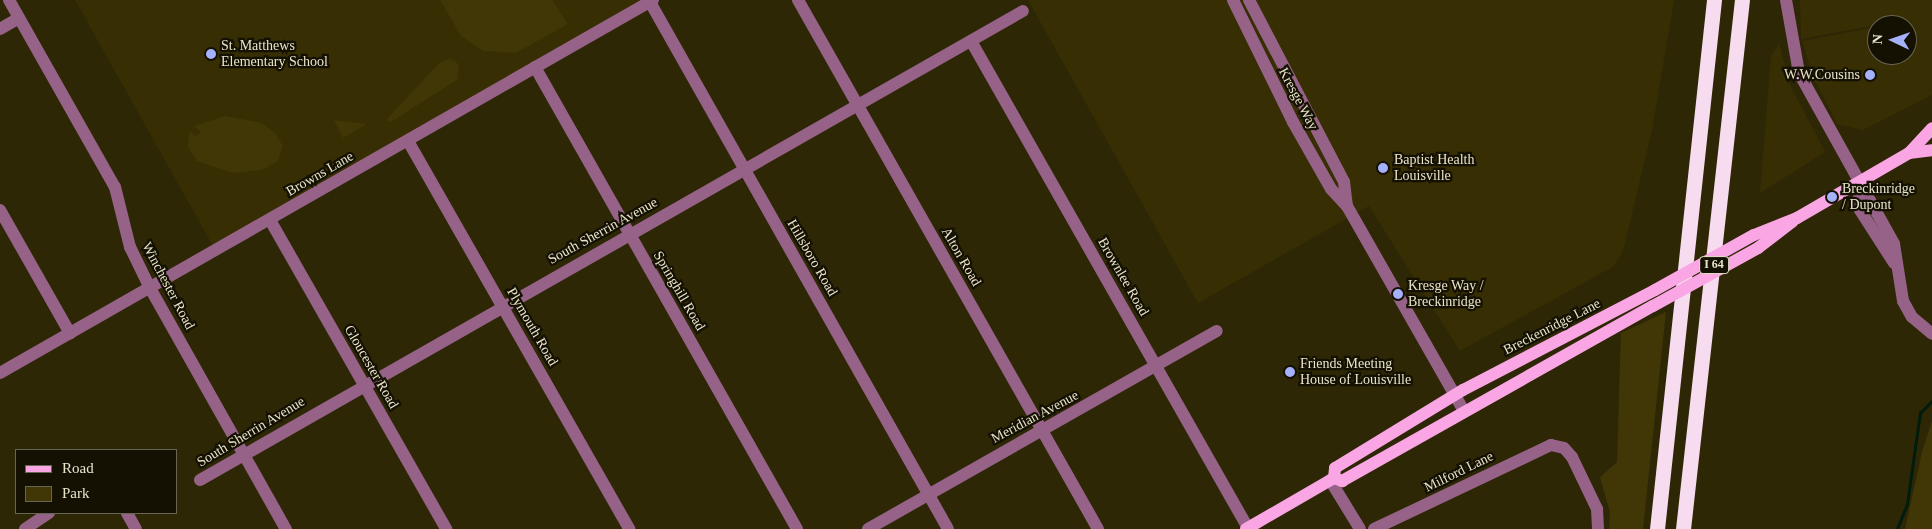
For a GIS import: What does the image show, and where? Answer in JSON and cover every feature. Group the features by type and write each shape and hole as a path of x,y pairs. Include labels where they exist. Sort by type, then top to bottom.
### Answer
{"highway":[{"name":"I 64","path":"1657,529 1714,0"},
{"name":"I 64","path":"1683,529 1742,0"}],"main road":[{"name":"Breckenridge Lane","path":"1247,528 1332,479 1342,481 1758,248 1797,218 1909,153 1932,128"},
{"name":"Breckenridge Lane","path":"1909,153 1932,150"},
{"name":"Breckenridge Lane","path":"1332,479 1335,468 1454,394 1655,290 1754,235 1797,218"}],"street":[{"name":"Winchester Road","path":"9,0 115,187 130,247 150,288 286,529"},
{"name":"Alton Road","path":"798,0 1098,529"},
{"name":"Kresge Way","path":"1233,0 1293,122 1330,189 1347,206 1464,411"},
{"name":"Kresge Way","path":"1249,0 1344,182 1347,206"},
{"path":"1786,0 1799,73 1858,181 1860,210 1894,262 1906,308 1932,334"},
{"name":"Browns Lane","path":"0,374 652,1"},
{"name":"Hillsboro Road","path":"652,1 743,169 948,529"},
{"name":"South Sherrin Avenue","path":"200,480 243,452 1023,11"},
{"path":"0,29 19,18"},
{"name":"Brownlee Road","path":"971,41 1247,528"},
{"name":"Springhill Road","path":"535,67 797,529"},
{"name":"Plymouth Road","path":"408,141 629,529"},
{"path":"0,210 70,333"},
{"name":"Gloucester Road","path":"270,220 446,529"},
{"name":"Meridian Avenue","path":"868,529 1217,331"},
{"name":"Milford Lane","path":"1374,529 1545,447 1558,446 1572,457 1596,509 1598,526"},
{"path":"1332,479 1360,529"},
{"path":"25,529 48,514"},
{"path":"128,514 136,529"},
{"path":"1585,529 1598,526"}],"shaded area":[{"path":"75,0 648,0 213,246"},
{"name":"Baptist Health Louisville","path":"1028,0 1674,0 1652,130 1623,251 1614,266 1460,351 1369,206 1198,303"},
{"path":"1800,0 1932,0 1932,95 1863,130 1837,124 1814,79 1802,41 1867,29 1867,65 1917,65 1917,15 1867,15 1867,27 1801,39"},
{"path":"1779,43 1790,85 1825,152 1760,193 1771,57"}],"green space":[{"path":"440,0 552,0 568,24 516,53 483,51 461,36"},
{"path":"450,59 459,64 457,80 391,122 386,120 439,63"},
{"path":"225,116 262,123 276,134 283,146 278,161 262,170 233,173 197,161 188,147 189,131 196,136 201,132 194,126"},
{"path":"334,120 367,124 343,138"},
{"path":"1666,312 1643,529 1609,529 1610,512 1600,477 1617,462 1621,333"},
{"path":"1932,421 1932,529 1905,529 1922,452"}],"waterway":[{"path":"1897,529 1907,504 1920,413 1932,401"}],"place":[{"name":"St. Matthews Elementary School","path":"211,54"},
{"name":"W.W.Cousins","path":"1870,75"},
{"name":"Baptist Health Louisville","path":"1383,168"},
{"name":"Breckinridge / Dupont","path":"1832,197"},
{"name":"Kresge Way / Breckinridge","path":"1398,294"},
{"name":"Friends Meeting House of Louisville","path":"1290,372"}]}
